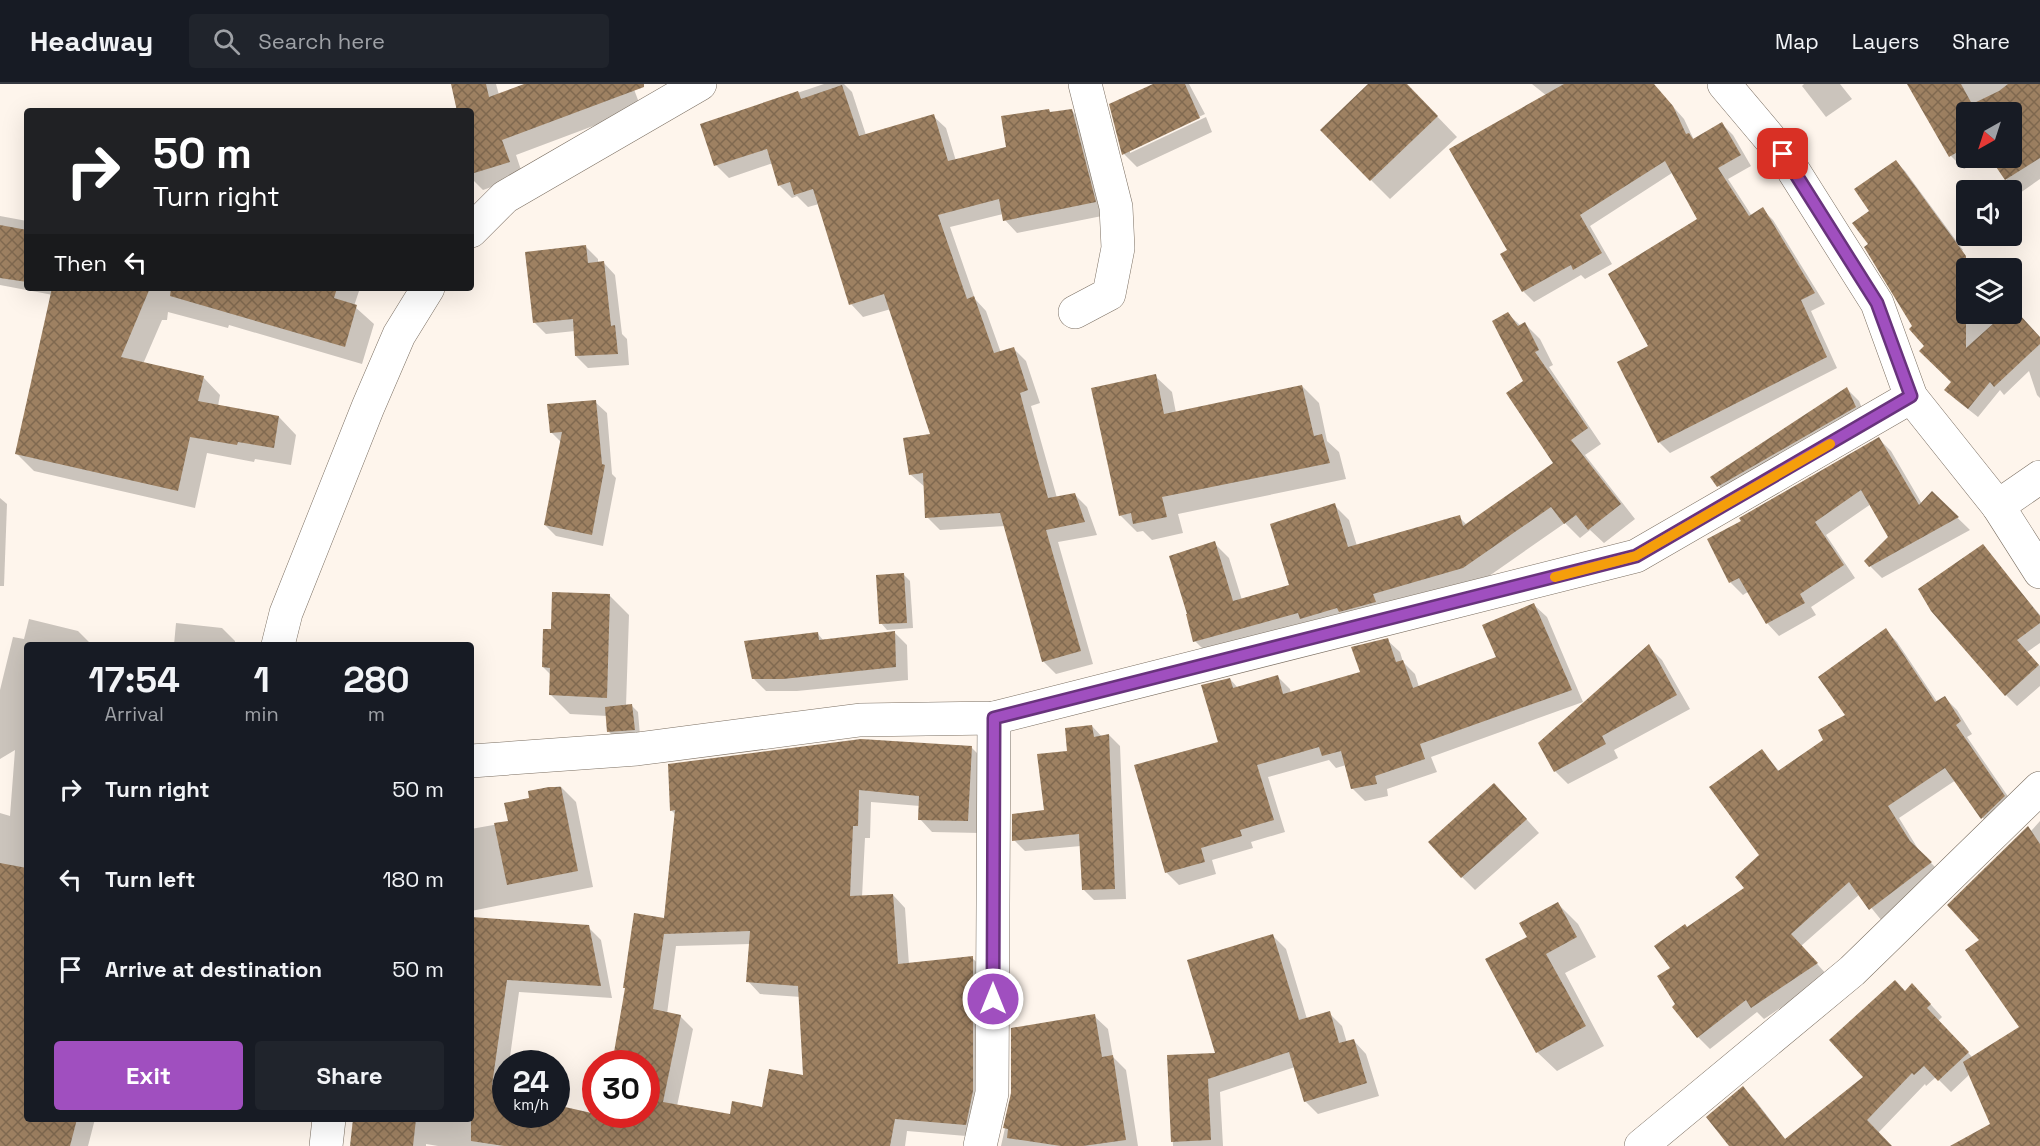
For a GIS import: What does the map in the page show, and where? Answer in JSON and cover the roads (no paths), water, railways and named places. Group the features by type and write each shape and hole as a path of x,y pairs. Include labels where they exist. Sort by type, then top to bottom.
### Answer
{"street":[{"path":"474,228 505,197 700,84"},
{"path":"1075,312 1109,294 1118,248 1116,207 1085,84"},
{"path":"1724,84 1783,154 1877,303 1911,396 1998,506 2040,572"},
{"path":"279,642 286,613 368,406 399,335 426,291"},
{"path":"474,760 638,749 860,720 994,718 1636,556 1911,396"},
{"path":"1998,506 2040,477"},
{"path":"980,1146 992,1093 994,718"},
{"path":"1641,1146 1852,971 2040,788"},
{"path":"326,1146 329,1122"}]}
